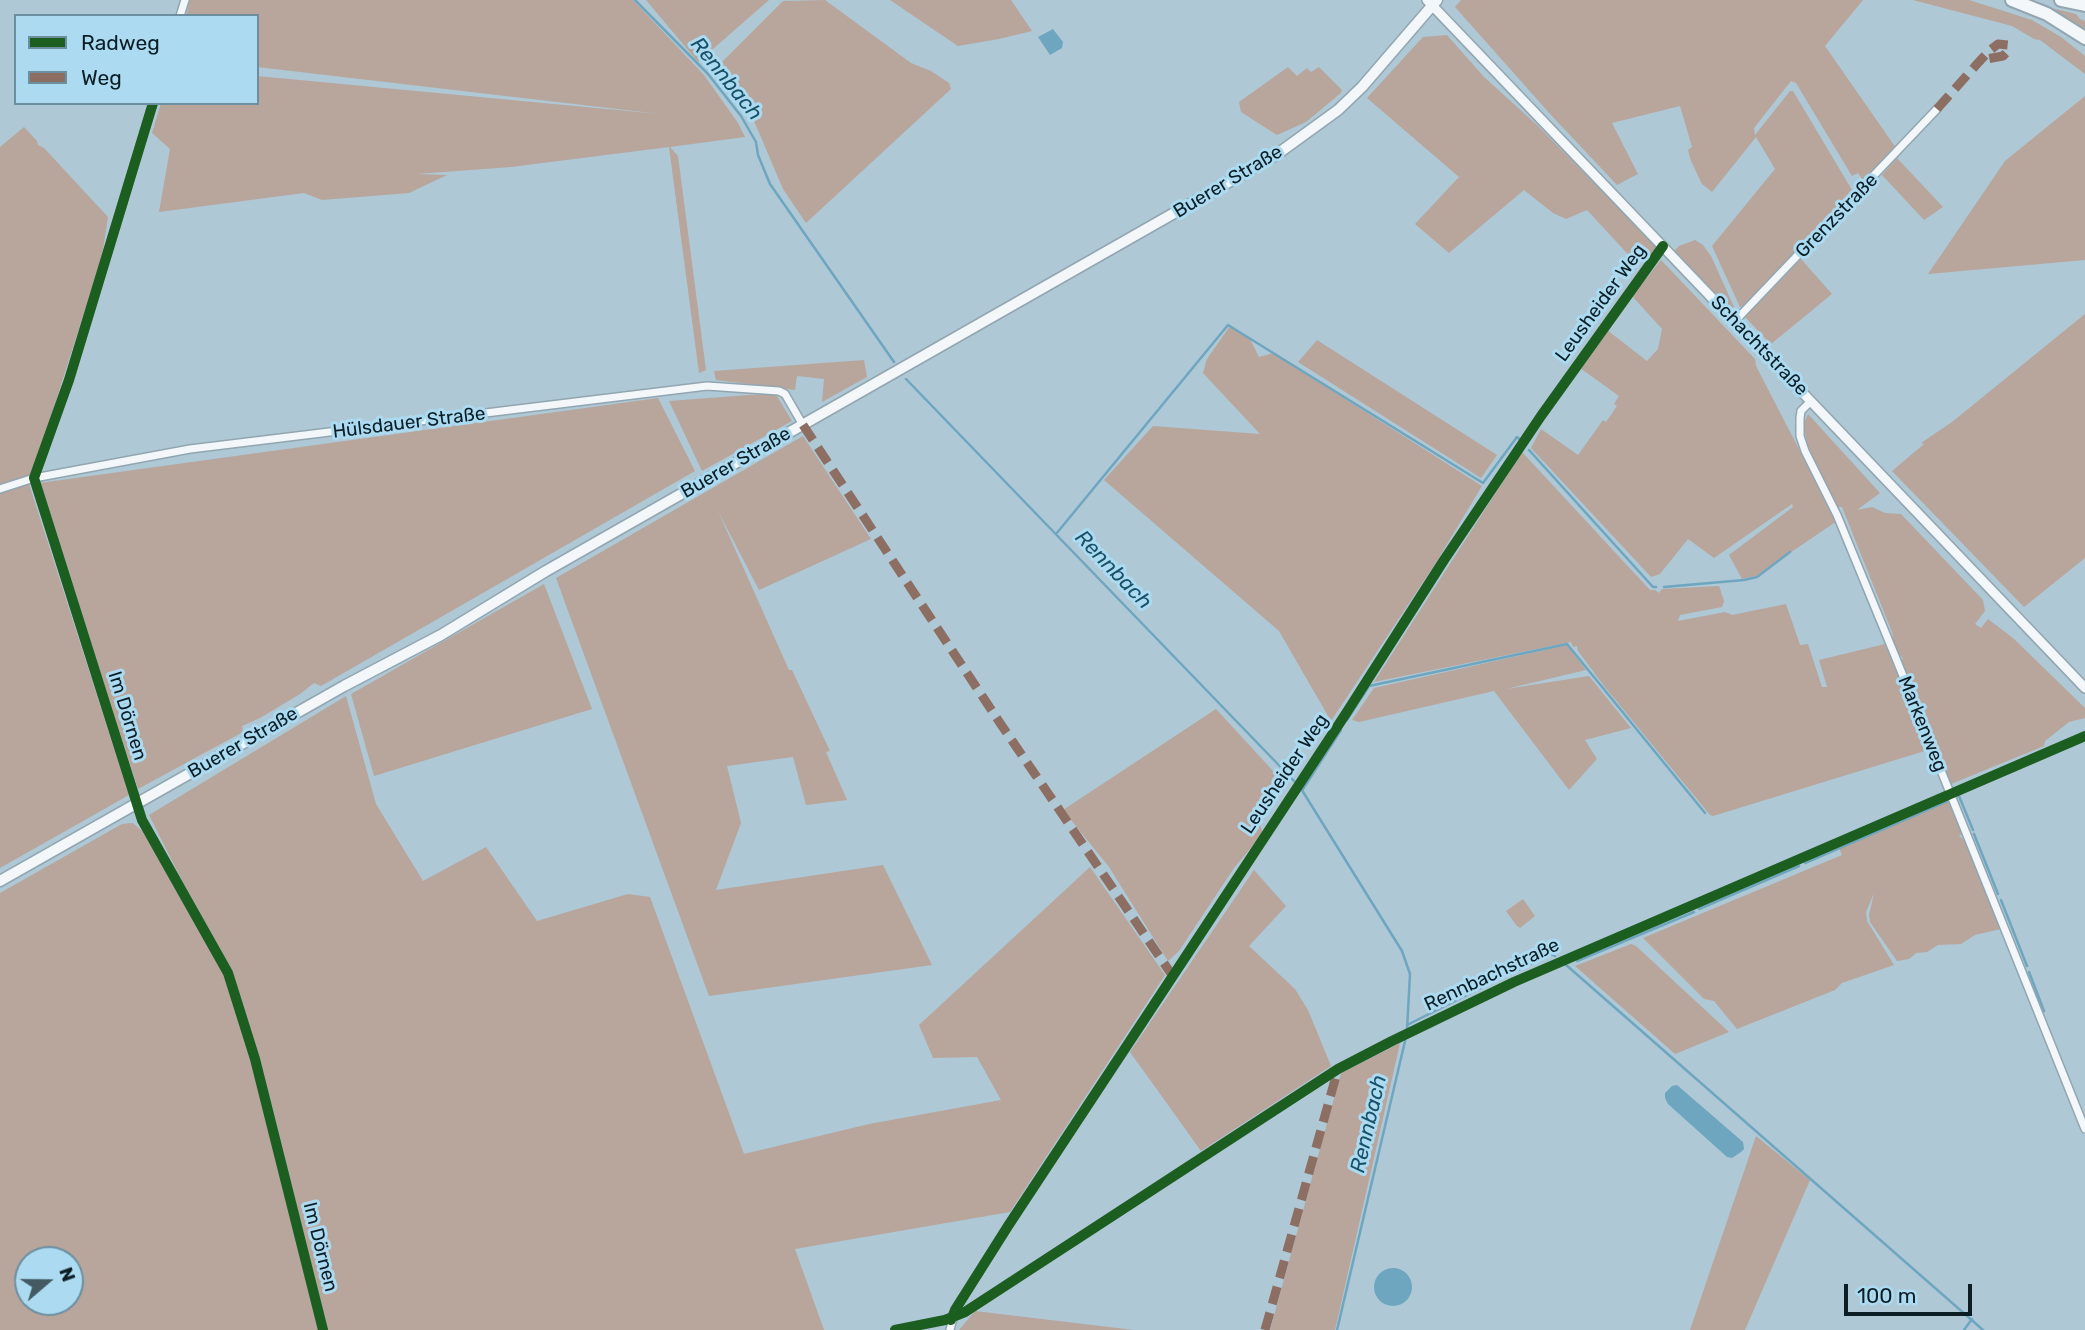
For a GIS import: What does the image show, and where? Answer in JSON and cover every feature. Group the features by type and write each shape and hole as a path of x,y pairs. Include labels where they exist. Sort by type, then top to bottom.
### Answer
{"highway":[{"path":"2012,0 2047,14 2085,38"},
{"path":"2061,0 2085,5"}],"main road":[{"name":"Buerer Straße","path":"0,881 344,686 441,635 546,571 1276,155 1338,110 1362,87 1432,2"}],"street":[{"name":"Schachtstraße","path":"1432,2 2085,688"},
{"path":"34,478 69,380 152,105"},
{"name":"Grenzstraße","path":"1735,321 1937,109"},
{"name":"Leusheider Weg","path":"950,1330 951,1318 1008,1226 1444,560 1541,416 1663,246"},
{"name":"Hülsdauer Straße","path":"0,489 34,478 190,449 707,386 779,391 785,394 803,425"},
{"name":"Markenweg","path":"1811,401 1801,411 1802,443 1837,515 2085,1129"},
{"name":"Im Dörnen","path":"34,478 142,821 228,973 255,1059 323,1330"},
{"name":"Rennbachstraße","path":"895,1330 951,1318 965,1312 1338,1069 1381,1046 1514,982 2085,736"}],"shaded area":[{"path":"190,0 633,0 704,75 745,137 670,147 678,156 706,370 699,373 669,147 511,167 417,174 447,175 409,193 322,200 304,193 159,212 170,149 152,133 160,105 259,105 259,76 660,114 259,67 259,14 186,14"},
{"path":"646,0 769,0 698,62"},
{"path":"825,0 911,63 931,71 949,83 951,89 806,223 783,189 749,109 715,69 783,1"},
{"path":"890,0 1011,0 1032,31 958,46"},
{"path":"1461,0 1863,0 1825,46 1896,148 1865,183 1858,173 1852,176 1796,83 1791,81 1754,128 1755,135 1790,91 1793,91 1852,190 1850,196 1748,305 1740,307 1712,246 1775,169 1756,137 1712,192 1702,184 1691,161 1688,150 1692,147 1680,106 1612,123 1638,174 1617,185 1455,7"},
{"path":"1913,0 1969,0 2032,20 2061,37 2085,56 2085,74 2040,40 2012,26"},
{"path":"2039,5 2076,14 2085,21 2085,33"},
{"path":"1447,35 1484,77 1538,126 1659,249 1637,264 1587,210 1566,219 1553,213 1524,190 1449,253 1415,224 1459,177 1367,98 1423,37"},
{"path":"1288,67 1297,76 1307,68 1311,72 1319,67 1342,90 1306,122 1277,135 1241,112 1239,102"},
{"path":"2085,96 2085,260 1928,274 2005,161"},
{"path":"24,127 108,217 102,256 32,476 0,485 0,147"},
{"path":"1897,158 1943,207 1924,220 1882,175"},
{"path":"1695,240 1703,245 1711,256 1734,307 1729,309 1674,251 1679,246"},
{"path":"1801,259 1832,294 1771,344 1745,317"},
{"path":"1661,260 1755,359 1756,366 1816,482 1826,494 1837,521 1756,576 1742,579 1729,555 1793,507 1792,504 1714,558 1688,539 1660,574 1651,577 1531,448 1541,429 1578,455 1603,420 1606,422 1617,406 1614,404 1619,396 1580,368 1607,330 1647,361 1658,349 1662,329 1632,296"},
{"path":"2085,314 2085,558 2024,607 1892,471 1924,444 1921,443 1952,422"},
{"path":"1230,326 1250,339 1259,357 1273,353 1482,486 1435,564 1331,721 1279,631 1104,480 1153,426 1260,434 1203,373 1207,359"},
{"path":"1317,340 1497,455 1481,478 1298,362"},
{"path":"864,360 867,377 822,402 824,379 797,376 795,390 716,380 714,371"},
{"path":"775,393 792,421 702,471 669,401"},
{"path":"658,398 695,471 321,686 314,683 260,718 242,726 243,732 138,789 39,483"},
{"path":"1808,414 1880,493 1857,510 1872,507 1885,513 1901,514 1983,600 1985,611 1975,624 1981,628 1988,619 2013,638 2085,708 2085,718 2069,722 2045,741 2044,746 1951,784 1901,661 1903,658 1896,652 1892,632 1842,507 1838,507 1809,450 1803,426"},
{"path":"803,436 871,539 759,590 718,511 789,670 792,670 830,751 826,752 847,800 806,805 793,757 727,766 741,823 716,890 883,865 932,965 709,996 556,578"},
{"path":"1522,452 1650,590 1659,593 1662,589 1719,586 1724,601 1722,607 1680,615 1678,621 1725,612 1732,615 1786,604 1800,645 1808,644 1822,687 1827,687 1819,660 1885,644 1928,750 1713,816 1604,686 1577,646 1573,647 1571,642 1374,682"},
{"path":"29,484 129,795 0,868 0,493"},
{"path":"544,584 592,709 374,776 351,694"},
{"path":"1567,645 1586,670 1506,689 1589,676 1631,728 1585,740 1597,759 1569,790 1494,691 1359,722 1352,720 1374,688"},
{"path":"346,696 376,804 423,881 486,847 537,921 628,894 650,897 744,1154 869,1124 1001,1100 977,1057 933,1058 919,1025 1090,867 1165,975 1010,1212 795,1249 824,1330 0,1330 0,893 122,824 133,823 142,831 222,961 149,815"},
{"path":"1216,709 1286,785 1267,815 1256,814 1263,833 1234,868 1179,951 1168,961 1109,867 1063,810"},
{"path":"1949,798 1964,832 1959,836 1967,842 2001,929 1975,935 1961,944 1938,945 1927,952 1916,953 1909,959 1897,961 1870,922 1874,893 1866,912 1867,921 1894,965 1842,983 1835,990 1737,1029 1714,1001 1704,999 1643,938 1842,855 1838,845"},
{"path":"1254,870 1286,906 1249,946 1295,989 1308,1010 1331,1066 1201,1151 1130,1052"},
{"path":"1523,899 1535,916 1520,928 1506,911"},
{"path":"1631,944 1729,1032 1675,1054 1575,966"},
{"path":"1400,1043 1335,1330 1270,1330 1341,1073"},
{"path":"1756,1136 1810,1180 1745,1330 1690,1330"},
{"path":"975,1311 1134,1330 959,1330"}],"water":[{"path":"1053,29 1063,42 1062,48 1050,55 1038,37"},
{"path":"1677,1085 1743,1142 1744,1149 1741,1152 1732,1158 1727,1157 1668,1104 1665,1093"},
{"path":"1393,1268 1407,1273 1412,1287 1407,1301 1393,1306 1379,1301 1374,1287 1379,1273"}],"waterway":[{"name":"Rennbach","path":"635,0 708,74 741,116 756,142 758,155 770,184 894,362"},
{"path":"1056,534 1228,325 1483,483 1517,437 1523,442"},
{"name":"Rennbach","path":"906,379 1297,784"},
{"path":"1529,450 1653,587 1656,587"},
{"path":"1664,587 1757,577 1790,552"},
{"path":"1347,720 1369,686 1567,644 1705,813"},
{"path":"1303,789 1341,730"},
{"name":"Rennbach","path":"1300,787 1402,951 1410,974 1407,1030"},
{"path":"1957,796 1973,830"},
{"path":"1805,863 1950,800"},
{"path":"1974,834 1998,894"},
{"path":"1699,909 1799,866"},
{"path":"2001,900 2027,966"},
{"path":"1577,961 1694,912"},
{"path":"1508,975 1551,954 1555,956"},
{"path":"1565,964 1983,1330"},
{"path":"2029,972 2044,1011"},
{"path":"1407,1025 1489,984"},
{"name":"Rennbach","path":"1337,1330 1406,1037"},
{"path":"1964,1330 1972,1319"}],"marked path":[{"path":"1937,109 1989,51 1998,44 2008,45 2003,56 1981,60"},
{"path":"803,425 1000,723 1172,975"},
{"path":"1265,1330 1338,1069"}],"cycle path":[{"path":"152,105 69,380 34,478 142,820 228,973 255,1059 323,1330"},
{"path":"951,1320 1008,1226 1444,560 1541,416 1663,246"},
{"path":"895,1330 945,1320 965,1312 1338,1069 1392,1041 1514,982 2085,736"}]}
